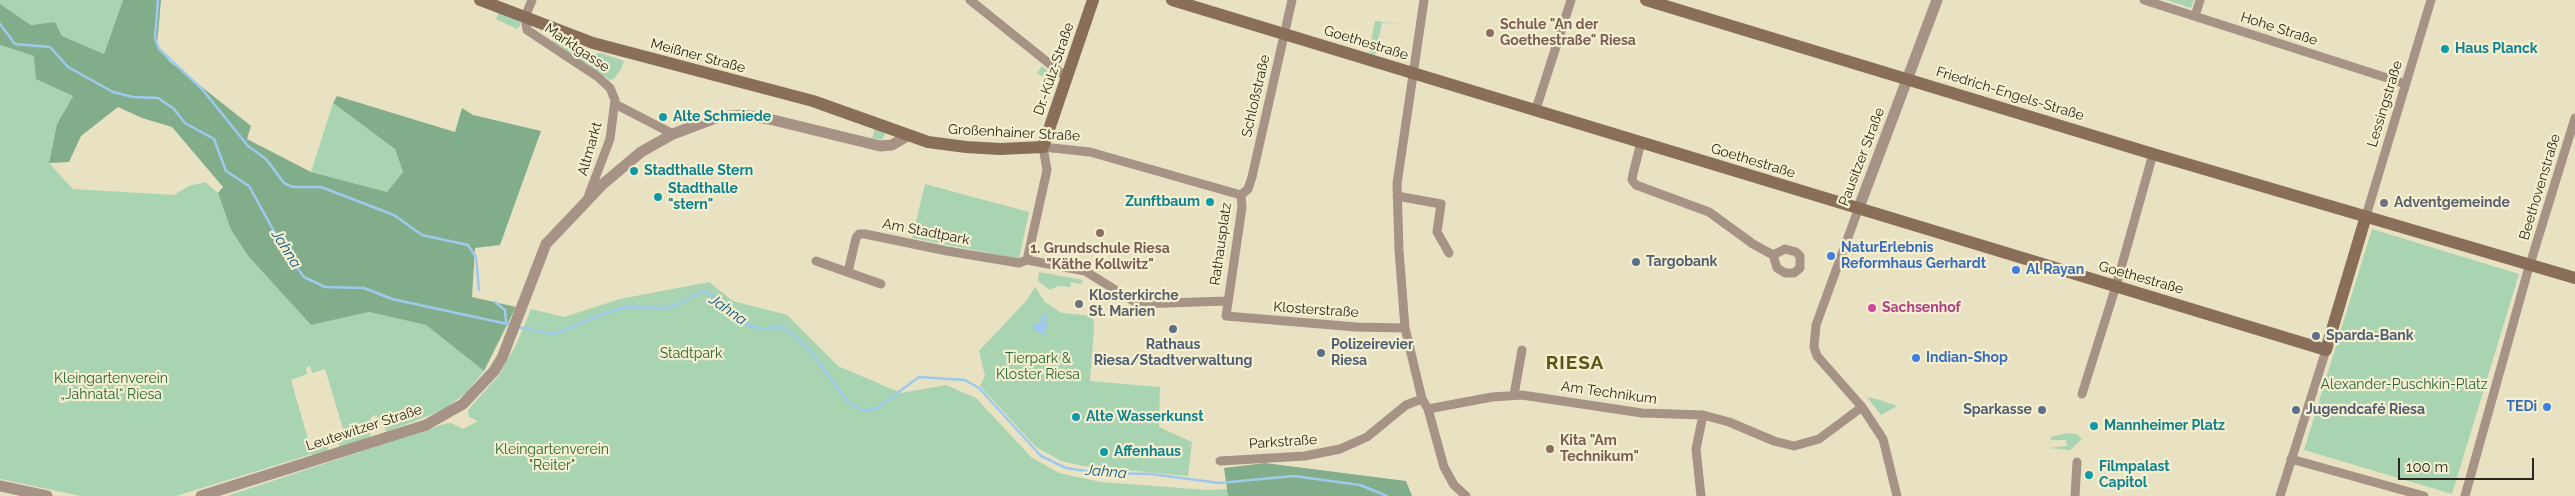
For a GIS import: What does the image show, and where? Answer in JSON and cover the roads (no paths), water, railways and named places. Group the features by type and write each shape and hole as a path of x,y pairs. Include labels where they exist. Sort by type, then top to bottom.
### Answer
{"main road":[{"name":"Meißner Straße","path":"480,0 593,43 840,109 909,135"},
{"name":"Dr.-Külz-Straße","path":"1043,147 1093,0"},
{"name":"Goethestraße","path":"1172,0 1536,109 1858,210 2326,350"},
{"name":"Friedrich-Engels-Straße","path":"1646,0 2153,154 2366,216"},
{"name":"Großenhainer Straße","path":"909,135 928,142 966,147 1043,147"},
{"path":"2326,350 2366,216 2575,278"}],"street":[{"path":"525,18 532,0"},
{"path":"970,0 1066,77"},
{"name":"Schloßstraße","path":"1241,195 1248,189 1252,177 1292,0"},
{"path":"1424,0 1402,143 1397,196 1405,328 1422,399 1428,409 1444,467 1454,485 1466,496"},
{"path":"1536,109 1571,0"},
{"name":"Pausitzer Straße","path":"1898,496 1887,448 1862,407 1817,356 1814,342 1816,326 1937,0"},
{"name":"Hohe Straße","path":"2144,0 2406,84"},
{"path":"2195,16 2200,0"},
{"name":"Lessingstraße","path":"2366,216 2431,0"},
{"name":"Marktgasse","path":"525,18 527,30 598,78 610,88 615,102"},
{"path":"615,102 673,134"},
{"name":"Altmarkt","path":"587,200 610,139 615,102"},
{"path":"587,200 641,152 673,134 718,117 742,115 769,119 880,146 892,145 909,135"},
{"name":"Beethovenstraße","path":"2530,264 2575,118"},
{"path":"1641,142 1632,180 1636,186 1709,212 1753,244 1773,255"},
{"path":"1026,260 1047,170 1043,147"},
{"name":"Großenhainer Straße","path":"1043,147 1090,152 1179,179"},
{"path":"2082,394 2116,286 2153,154"},
{"name":"Rathausplatz","path":"1179,179 1241,195 1242,206 1226,301 1226,316"},
{"path":"1397,196 1441,204 1437,232 1449,252"},
{"name":"Leutewitzer Straße","path":"201,496 395,436 442,417 472,396 494,371 508,346 546,244 587,200"},
{"name":"Am Stadtpark","path":"848,272 859,234 1010,261 1022,262 1026,260"},
{"name":"Rathausplatz","path":"1026,260 1085,271 1138,304 1226,301"},
{"path":"816,261 881,284"},
{"path":"2465,496 2530,264"},
{"name":"Klosterstraße","path":"1226,316 1346,326 1405,328"},
{"path":"1514,395 1522,350"},
{"path":"2280,496 2326,350"},
{"name":"Am Technikum","path":"1428,409 1514,395 1642,413 1703,414 1774,441 1794,446 1819,439 1862,407"},
{"name":"Parkstraße","path":"1220,461 1305,456 1336,450 1367,437 1406,405 1422,399"},
{"path":"1701,496 1696,450 1703,414"},
{"path":"2291,458 2424,496"},
{"path":"2075,496 2077,462"},
{"path":"0,486 47,496"}],"water":[{"path":"1051,314 1042,322 1050,323 1046,328 1045,335 1033,330 1032,325 1039,324 1042,316"}],"waterway":[{"path":"158,0 155,38 159,49 202,89 248,146 266,159 284,183 293,187 321,187 394,215 422,235 468,245 476,257 479,290"},
{"name":"Jahna","path":"0,24 15,44 50,47 68,67 113,92 133,97 158,98 173,108 185,123 214,139 226,171 249,186 286,253 304,277 325,287 364,288 392,299 512,325"},
{"name":"Jahna","path":"517,327 554,334 603,314 627,307 664,308 677,305 702,291 710,294 751,326 761,329 775,327 786,329 807,347 849,403 863,410 876,409 919,377 965,380 979,388 1041,456 1066,468 1099,473 1151,474 1219,483 1294,476 1360,485 1387,496"},
{"path":"495,302 505,310 506,323"}],"place":[{"name":"Schule \"An der Goethestraße\" Riesa","path":"1490,33"},
{"name":"Haus Planck","path":"2445,49"},
{"name":"Alte Schmiede","path":"663,117"},
{"name":"Stadthalle Stern","path":"634,171"},
{"name":"Stadthalle \"stern\"","path":"658,197"},
{"name":"Zunftbaum","path":"1210,202"},
{"name":"Adventgemeinde","path":"2384,203"},
{"name":"1. Grundschule Riesa \"Käthe Kollwitz\"","path":"1100,233"},
{"name":"NaturErlebnis Reformhaus Gerhardt","path":"1831,256"},
{"name":"Targobank","path":"1636,262"},
{"name":"Al Rayan","path":"2016,270"},
{"name":"Klosterkirche St. Marien","path":"1079,304"},
{"name":"Sachsenhof","path":"1872,308"},
{"name":"Rathaus Riesa/Stadtverwaltung","path":"1173,329"},
{"name":"Sparda-Bank","path":"2316,336"},
{"name":"Polizeirevier Riesa","path":"1321,353"},
{"name":"Indian-Shop","path":"1916,358"},
{"name":"TEDi","path":"2547,407"},
{"name":"Sparkasse","path":"2042,410"},
{"name":"Jugendcafé Riesa","path":"2296,410"},
{"name":"Alte Wasserkunst","path":"1076,417"},
{"name":"Mannheimer Platz","path":"2094,426"},
{"name":"Kita \"Am Technikum\"","path":"1550,449"},
{"name":"Affenhaus","path":"1104,452"},
{"name":"Filmpalast Capitol","path":"2089,475"}],"district":[{"name":"RIESA","path":"1575,363"}],"park label":[{"name":"Stadtpark","path":"691,354"},
{"name":"Tierpark & Kloster Riesa","path":"1038,368"},
{"name":"Alexander-Puschkin-Platz","path":"2404,385"},
{"name":"Kleingartenverein „Jahnatal“ Riesa","path":"111,388"},
{"name":"Kleingartenverein \"Reiter\"","path":"552,458"}]}
